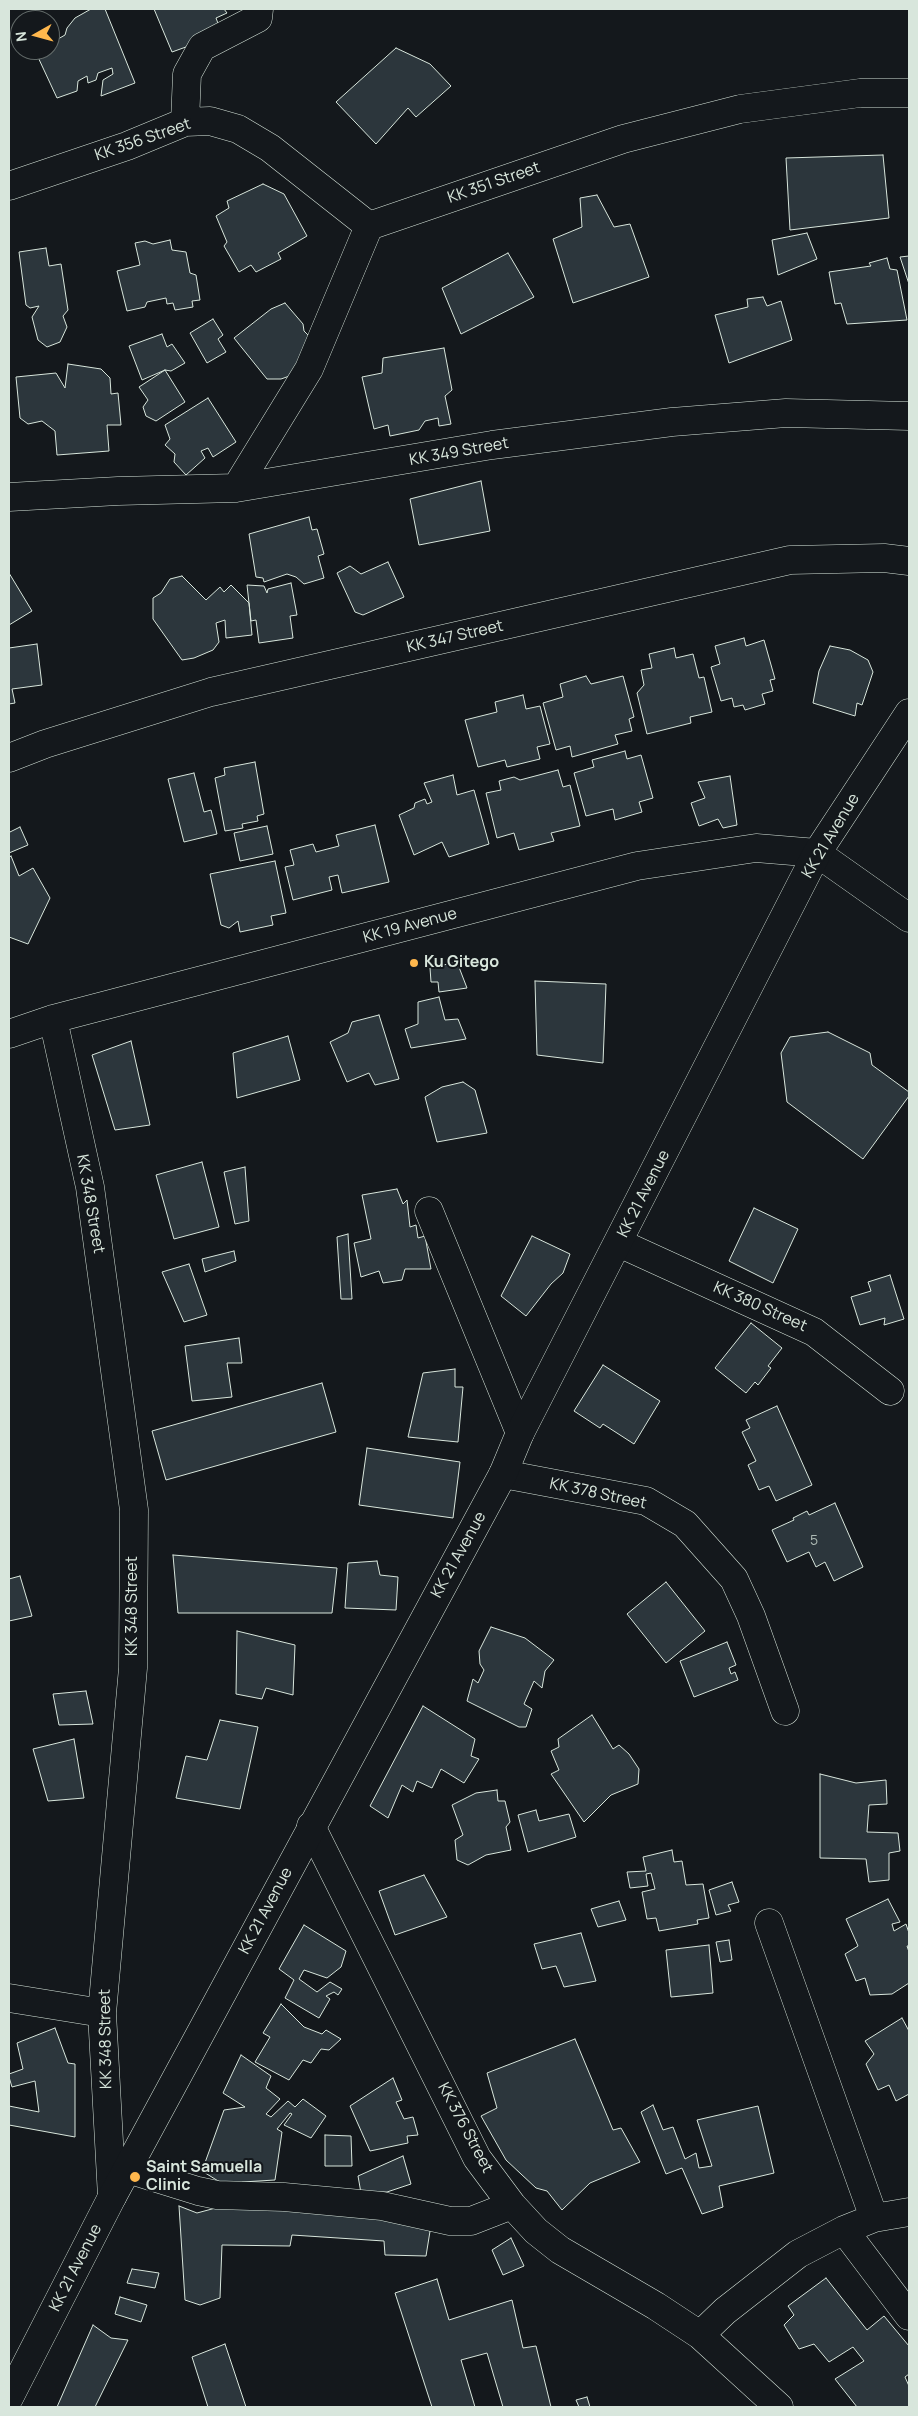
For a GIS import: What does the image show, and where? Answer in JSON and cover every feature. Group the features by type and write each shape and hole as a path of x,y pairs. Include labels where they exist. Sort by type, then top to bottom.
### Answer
{"street":[{"path":"185,122 187,74 202,47 258,18 259,9"},
{"name":"KK 351 Street","path":"369,226 623,139 740,109 860,93 909,93"},
{"name":"KK 356 Street","path":"9,186 127,146 185,122 210,121 238,129 253,136 369,226"},
{"path":"236,488 309,369 369,226"},
{"name":"KK 349 Street","path":"9,497 118,491 236,488 492,445 672,422 786,413 909,416"},
{"name":"KK 347 Street","path":"9,758 45,744 211,692 790,560 884,558 909,561"},
{"name":"KK 21 Avenue","path":"9,2398 112,2197 502,1474 520,1434 818,854 909,713"},
{"name":"KK 19 Avenue","path":"9,1034 53,1019 637,866 756,848 818,854"},
{"path":"818,854 909,918"},
{"name":"KK 348 Street","path":"53,1019 90,1187 134,1510 133,1668 102,2013 112,2197"},
{"path":"429,1211 520,1434"},
{"name":"KK 380 Street","path":"619,1243 814,1332 890,1391"},
{"name":"KK 378 Street","path":"502,1474 646,1502 685,1524 734,1579 751,1616 785,1711"},
{"name":"KK 376 Street","path":"311,1826 477,2158 512,2205 536,2231 560,2250 656,2306 700,2335 780,2407"},
{"path":"769,1923 874,2218"},
{"path":"9,1998 102,2013"},
{"path":"127,2169 217,2195 284,2197 382,2206 450,2221 477,2220 512,2205"},
{"path":"700,2335 725,2311 798,2254 844,2230 874,2218 909,2212"},
{"path":"844,2230 909,2316"}],"building":[{"path":"91,9 105,9 135,83 101,96 103,80 113,74 112,68 98,73 96,80 88,83 87,76 78,81 77,91 57,98 39,60 60,60 60,38 65,35 67,28 75,18"},
{"path":"154,9 224,9 227,13 216,18 222,34 172,52"},
{"path":"396,48 430,64 451,86 416,117 408,108 376,144 336,102"},
{"path":"883,155 889,218 790,230 786,158"},
{"path":"263,184 284,194 307,236 278,253 281,259 256,272 251,265 239,272 224,246 227,242 216,216 229,208 227,201"},
{"path":"597,195 614,227 630,224 649,277 573,303 553,239 582,227 580,198"},
{"path":"807,233 817,259 778,275 772,240"},
{"path":"170,240 172,250 186,252 190,273 196,275 200,300 192,301 193,307 175,310 173,303 167,304 166,298 147,302 145,307 127,311 117,271 140,265 135,243 145,241 153,244"},
{"path":"46,248 49,266 61,264 68,310 63,316 67,327 60,342 47,347 38,340 32,317 39,306 30,308 26,305 19,252"},
{"path":"508,253 534,297 461,334 442,288"},
{"path":"909,256 909,284 900,257"},
{"path":"887,258 890,269 897,270 907,320 847,324 841,303 835,304 829,272 871,266 869,263"},
{"path":"763,297 767,306 781,301 792,340 729,363 715,315 748,307 747,299"},
{"path":"285,303 303,324 304,331 314,341 298,373 281,379 267,379 234,338 271,309"},
{"path":"213,319 223,335 218,339 226,352 207,363 190,333"},
{"path":"162,334 167,347 172,344 185,363 171,371 165,370 142,380 129,346"},
{"path":"444,348 452,390 445,396 451,424 439,426 438,418 425,421 419,430 390,436 388,425 374,429 362,377 382,373 383,358"},
{"path":"68,364 101,369 110,378 111,394 118,393 121,425 107,425 109,451 57,455 55,431 42,421 28,424 20,418 16,377 56,373 65,388"},
{"path":"165,370 185,402 156,421 146,416 143,407 148,400 139,387"},
{"path":"208,398 236,442 213,457 208,448 201,451 205,458 186,475 174,462 175,454 165,445 170,439 165,425"},
{"path":"481,481 490,531 419,545 410,499"},
{"path":"309,517 312,530 317,529 324,554 318,556 324,578 304,584 296,577 287,574 264,582 263,578 256,577 249,534"},
{"path":"388,562 404,597 363,615 355,612 337,573 350,566 361,574"},
{"path":"9,573 32,611 9,625"},
{"path":"182,576 206,600 220,587 224,592 231,585 249,603 252,635 226,638 225,620 216,623 219,642 213,650 194,658 182,660 153,619 153,598 161,593 170,579"},
{"path":"291,583 297,615 290,616 293,638 259,643 256,620 251,621 247,585 264,586 267,593 268,589"},
{"path":"744,638 746,646 764,640 775,679 770,680 773,691 762,694 765,704 745,710 743,705 734,707 732,698 721,701 711,667 720,664 715,646"},
{"path":"37,644 42,685 12,689 15,703 9,704 9,648"},
{"path":"830,646 850,650 868,660 873,672 862,705 857,703 855,716 813,703 819,671"},
{"path":"674,648 676,658 693,654 699,678 704,677 712,712 690,717 691,723 647,734 637,693 644,685 641,670 652,668 649,654"},
{"path":"586,676 591,684 623,676 634,717 629,719 632,731 615,735 618,744 572,757 570,746 556,750 543,703 563,697 560,684"},
{"path":"523,695 526,709 540,706 550,744 537,747 540,759 507,767 505,760 478,767 465,720 497,712 495,702"},
{"path":"625,751 627,759 641,755 653,798 639,802 642,812 615,820 613,809 586,816 574,773 594,767 592,760"},
{"path":"255,762 264,814 257,816 258,821 242,824 243,828 225,831 215,778 225,775 224,768"},
{"path":"558,770 563,787 570,785 580,826 551,833 554,841 519,850 514,833 497,838 486,793 501,790 499,781 514,777 520,780"},
{"path":"194,773 204,812 211,810 217,834 184,842 168,779"},
{"path":"453,775 457,795 474,790 489,844 449,857 442,842 414,855 399,815 414,808 415,803 425,799 427,804 432,802 424,783"},
{"path":"730,776 737,825 723,828 718,819 699,826 691,803 705,798 698,782"},
{"path":"375,825 389,882 342,893 338,875 329,877 332,890 293,900 285,867 294,865 290,850 313,844 316,852 339,846 336,835"},
{"path":"267,826 273,854 240,861 234,833"},
{"path":"20,827 28,845 9,853 9,829 10,832"},
{"path":"11,856 19,876 33,868 50,898 28,944 9,937 9,858"},
{"path":"275,861 286,913 271,916 273,925 240,932 238,921 229,928 221,925 210,874"},
{"path":"457,962 467,988 439,992 438,982 431,982 430,968"},
{"path":"535,981 606,984 603,1063 537,1055"},
{"path":"439,997 445,1020 458,1019 466,1039 411,1048 405,1029 418,1024 418,1002"},
{"path":"379,1015 399,1079 375,1085 369,1073 347,1082 330,1042 348,1033 352,1022"},
{"path":"828,1032 870,1053 872,1065 909,1092 909,1096 863,1159 787,1102 781,1053 790,1037"},
{"path":"288,1036 300,1080 237,1098 233,1053"},
{"path":"131,1041 150,1125 115,1130 92,1055"},
{"path":"463,1082 475,1090 487,1133 437,1142 425,1097 442,1087"},
{"path":"202,1162 219,1227 174,1239 156,1175"},
{"path":"245,1167 249,1221 235,1224 224,1172"},
{"path":"397,1189 403,1204 407,1200 410,1227 416,1225 418,1238 425,1236 431,1269 405,1269 402,1280 383,1283 379,1271 361,1277 354,1243 371,1239 362,1195"},
{"path":"754,1208 798,1229 773,1283 729,1261"},
{"path":"348,1234 352,1299 341,1299 337,1237"},
{"path":"532,1236 570,1254 563,1273 551,1284 526,1316 501,1296"},
{"path":"234,1251 236,1261 205,1272 202,1259"},
{"path":"189,1264 207,1315 184,1322 162,1272"},
{"path":"890,1275 904,1319 884,1325 885,1318 860,1325 851,1297 871,1291 868,1282"},
{"path":"751,1323 782,1348 768,1366 771,1368 758,1385 755,1382 746,1393 715,1368"},
{"path":"239,1338 242,1363 227,1363 232,1397 192,1401 185,1346"},
{"path":"603,1365 660,1401 634,1444 603,1424 600,1428 574,1411"},
{"path":"455,1369 455,1387 463,1387 458,1442 408,1437 423,1373"},
{"path":"322,1383 336,1432 166,1480 152,1431"},
{"path":"777,1406 812,1485 776,1501 769,1486 759,1490 748,1465 756,1461 742,1432 750,1428 746,1420"},
{"path":"367,1448 460,1462 453,1518 359,1505"},
{"path":"835,1503 863,1567 834,1581 825,1562 816,1567 809,1552 787,1562 772,1530 794,1520 793,1518 807,1511 809,1515"},
{"path":"173,1555 337,1568 332,1613 178,1613"},
{"path":"377,1561 380,1575 398,1577 396,1610 345,1608 348,1563"},
{"path":"20,1576 32,1616 9,1621 9,1579"},
{"path":"666,1582 705,1631 666,1663 627,1614"},
{"path":"491,1627 525,1638 554,1660 545,1671 542,1688 534,1681 524,1704 532,1709 526,1727 519,1727 467,1701 473,1679 478,1683 484,1670 480,1664 479,1651"},
{"path":"237,1631 295,1645 293,1695 266,1688 262,1699 236,1694"},
{"path":"727,1642 736,1665 729,1668 731,1674 735,1672 738,1680 694,1697 680,1661"},
{"path":"86,1691 93,1724 59,1725 53,1694"},
{"path":"423,1706 475,1739 471,1756 479,1759 464,1783 441,1769 432,1788 417,1781 413,1792 402,1785 388,1818 370,1806"},
{"path":"592,1715 613,1749 619,1745 629,1754 639,1769 638,1784 611,1795 584,1822 551,1774 559,1770 551,1751 559,1747 558,1739"},
{"path":"220,1720 258,1727 240,1809 176,1798 186,1756 207,1760"},
{"path":"74,1739 84,1798 48,1801 33,1749"},
{"path":"820,1774 856,1783 886,1780 887,1804 869,1805 867,1832 898,1833 900,1851 889,1853 889,1880 869,1882 866,1859 820,1858"},
{"path":"497,1790 498,1801 505,1801 510,1822 506,1827 511,1850 486,1855 468,1865 457,1860 455,1840 463,1835 452,1805 476,1793"},
{"path":"536,1810 539,1821 569,1814 576,1837 528,1852 518,1815"},
{"path":"672,1850 674,1862 682,1861 686,1885 703,1884 709,1918 697,1920 698,1924 659,1931 656,1918 647,1919 642,1892 655,1889 651,1873 646,1874 648,1886 630,1888 627,1872 646,1871 643,1857"},
{"path":"424,1875 447,1917 395,1935 379,1891"},
{"path":"732,1882 739,1902 728,1905 731,1911 716,1915 709,1890"},
{"path":"888,1899 900,1922 892,1924 894,1931 906,1924 909,1933 909,1946 907,1946 909,1952 909,1983 892,1994 870,1995 865,1978 856,1981 845,1954 858,1946 846,1919"},
{"path":"619,1901 626,1920 598,1927 591,1909"},
{"path":"304,1925 346,1951 341,1967 327,1978 304,1970 299,1979 317,1992 330,1982 342,1989 338,1995 334,1992 326,1996 330,1999 319,2018 285,1998 294,1980 279,1969"},
{"path":"581,1933 596,1981 564,1987 556,1966 542,1969 534,1944"},
{"path":"729,1940 732,1960 720,1962 716,1942"},
{"path":"709,1945 713,1993 671,1997 666,1950"},
{"path":"281,2004 304,2027 322,2034 326,2030 341,2039 329,2050 321,2049 311,2063 303,2060 289,2080 255,2062 270,2037 263,2033"},
{"path":"902,2018 909,2031 909,2094 896,2101 889,2085 878,2090 866,2064 874,2054 865,2041"},
{"path":"55,2028 68,2063 75,2064 75,2137 9,2125 9,2106 39,2112 35,2081 12,2087 9,2074 23,2069 17,2043"},
{"path":"575,2039 613,2130 621,2128 640,2162 590,2183 562,2210 547,2191 536,2188 506,2160 481,2116 497,2108 487,2073"},
{"path":"241,2055 271,2076 266,2088 280,2099 266,2114 271,2117 288,2101 295,2107 303,2099 326,2116 311,2138 284,2125 292,2114 290,2113 277,2129 282,2132 275,2180 242,2182 236,2192 202,2171 224,2110 245,2107 223,2093"},
{"path":"393,2078 402,2100 396,2102 404,2119 413,2117 418,2135 407,2136 408,2143 370,2151 350,2106"},
{"path":"653,2105 663,2130 673,2127 685,2159 696,2153 699,2168 712,2166 697,2120 758,2106 774,2173 719,2186 723,2207 702,2214 682,2168 666,2174 641,2112"},
{"path":"325,2135 351,2136 352,2166 325,2166"},
{"path":"403,2156 411,2184 387,2192 361,2193 358,2176"},
{"path":"179,2206 197,2213 223,2206 398,2212 399,2224 431,2225 426,2256 385,2255 384,2241 292,2235 290,2246 222,2245 220,2298 200,2305 185,2300"},
{"path":"511,2238 524,2266 503,2275 492,2250"},
{"path":"132,2269 159,2273 155,2288 127,2283"},
{"path":"826,2278 867,2330 884,2316 909,2346 909,2374 905,2377 909,2386 909,2407 857,2407 835,2379 864,2361 853,2347 829,2362 814,2344 799,2349 784,2325 794,2315 788,2306"},
{"path":"437,2279 449,2320 512,2300 523,2348 536,2346 551,2407 503,2407 487,2353 461,2360 475,2407 432,2407 395,2293"},
{"path":"120,2297 147,2305 141,2322 115,2314"},
{"path":"93,2325 111,2338 128,2340 95,2407 57,2407"},
{"path":"225,2344 246,2407 208,2407 192,2357"},
{"path":"587,2397 590,2407 579,2407 576,2400"}],"place":[{"name":"Ku Gitego","path":"414,963"},
{"name":"Saint Samuella Clinic","path":"135,2177"}]}
